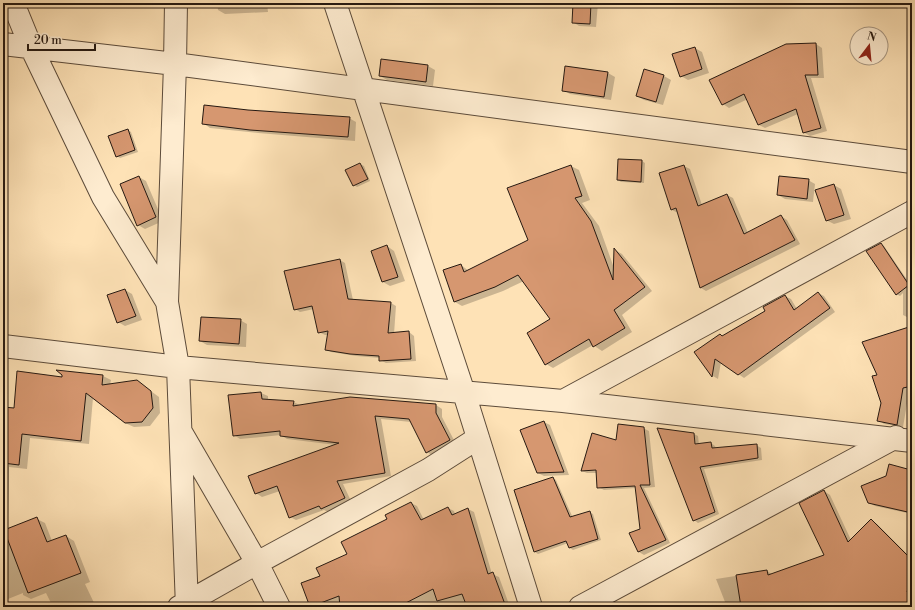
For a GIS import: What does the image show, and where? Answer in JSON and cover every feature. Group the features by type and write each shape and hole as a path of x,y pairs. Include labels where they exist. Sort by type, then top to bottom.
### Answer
{"street":[{"path":"13,3 31,47 103,197 167,302"},
{"path":"176,3 167,302 178,367 184,606 256,563 428,470 478,438"},
{"path":"336,3 464,393 531,607"},
{"path":"3,44 175,64 912,162"},
{"path":"563,401 912,212"},
{"path":"3,346 178,367 563,401 903,439"},
{"path":"580,607 903,439 912,426"},
{"path":"179,429 256,563 279,607"}],"building":[{"path":"573,3 591,3 590,24 572,23"},
{"path":"816,43 818,75 805,75 821,128 803,133 796,109 758,125 744,94 722,105 709,80 786,44"},
{"path":"695,47 702,69 680,77 672,54"},
{"path":"381,59 428,65 426,82 379,76"},
{"path":"565,66 608,72 604,97 562,91"},
{"path":"644,69 664,75 656,102 636,96"},
{"path":"204,105 248,110 350,117 348,137 250,130 202,124"},
{"path":"128,129 135,150 116,157 108,136"},
{"path":"618,159 642,160 641,182 617,180"},
{"path":"360,163 368,179 353,186 345,170"},
{"path":"571,165 582,196 575,198 591,221 613,280 614,248 645,287 614,310 625,328 593,347 589,339 545,365 527,333 550,319 518,275 495,287 454,302 443,270 461,264 464,272 528,240 507,188"},
{"path":"684,165 698,206 727,194 744,234 781,215 795,240 700,288 676,208 671,210 659,173"},
{"path":"139,176 156,217 137,226 120,184"},
{"path":"779,176 809,179 807,199 777,195"},
{"path":"834,184 844,215 826,221 815,190"},
{"path":"881,243 909,285 896,295 866,251"},
{"path":"387,245 398,277 382,282 371,251"},
{"path":"340,259 348,299 391,302 388,333 409,331 411,359 379,361 379,356 350,354 325,350 328,331 318,333 312,306 294,310 284,271"},
{"path":"125,289 136,316 117,323 107,295"},
{"path":"818,292 830,308 738,375 715,359 712,377 694,352 720,334 722,336 765,311 763,307 785,295 794,310"},
{"path":"201,317 241,319 239,344 199,341"},
{"path":"912,326 912,386 903,388 897,425 877,421 881,403 872,376 877,375 862,342"},
{"path":"56,370 103,375 102,385 137,380 151,391 153,408 142,422 125,423 86,393 81,441 22,434 19,465 3,463 3,407 14,408 17,371 62,377 62,375"},
{"path":"261,392 262,399 294,401 293,406 350,397 436,404 436,413 450,440 426,453 409,419 375,416 385,473 337,481 345,498 321,509 319,506 289,518 277,486 255,494 248,476 339,443 280,436 280,431 233,436 228,395"},
{"path":"544,421 564,472 537,473 520,430"},
{"path":"618,424 644,427 650,485 640,485 666,540 638,552 629,533 640,529 635,486 597,488 596,470 581,471 592,433 616,440"},
{"path":"657,428 694,433 695,444 711,442 712,448 757,444 758,458 700,467 715,512 693,521"},
{"path":"889,464 911,470 908,483 912,484 912,513 868,503 861,486 886,476"},
{"path":"553,477 570,517 590,511 598,539 569,548 566,541 534,552 514,490"},
{"path":"824,490 848,542 871,519 912,560 912,585 907,591 912,602 912,607 741,607 736,575 767,570 768,575 824,555 799,503"},
{"path":"411,502 421,520 448,507 452,515 468,508 488,574 493,572 506,607 467,607 462,594 437,601 433,589 398,607 396,603 377,607 376,604 340,607 339,596 310,607 301,583 320,576 316,568 347,554 341,542 387,519 385,515"},
{"path":"37,517 47,542 66,535 81,573 28,593 4,530"}]}
